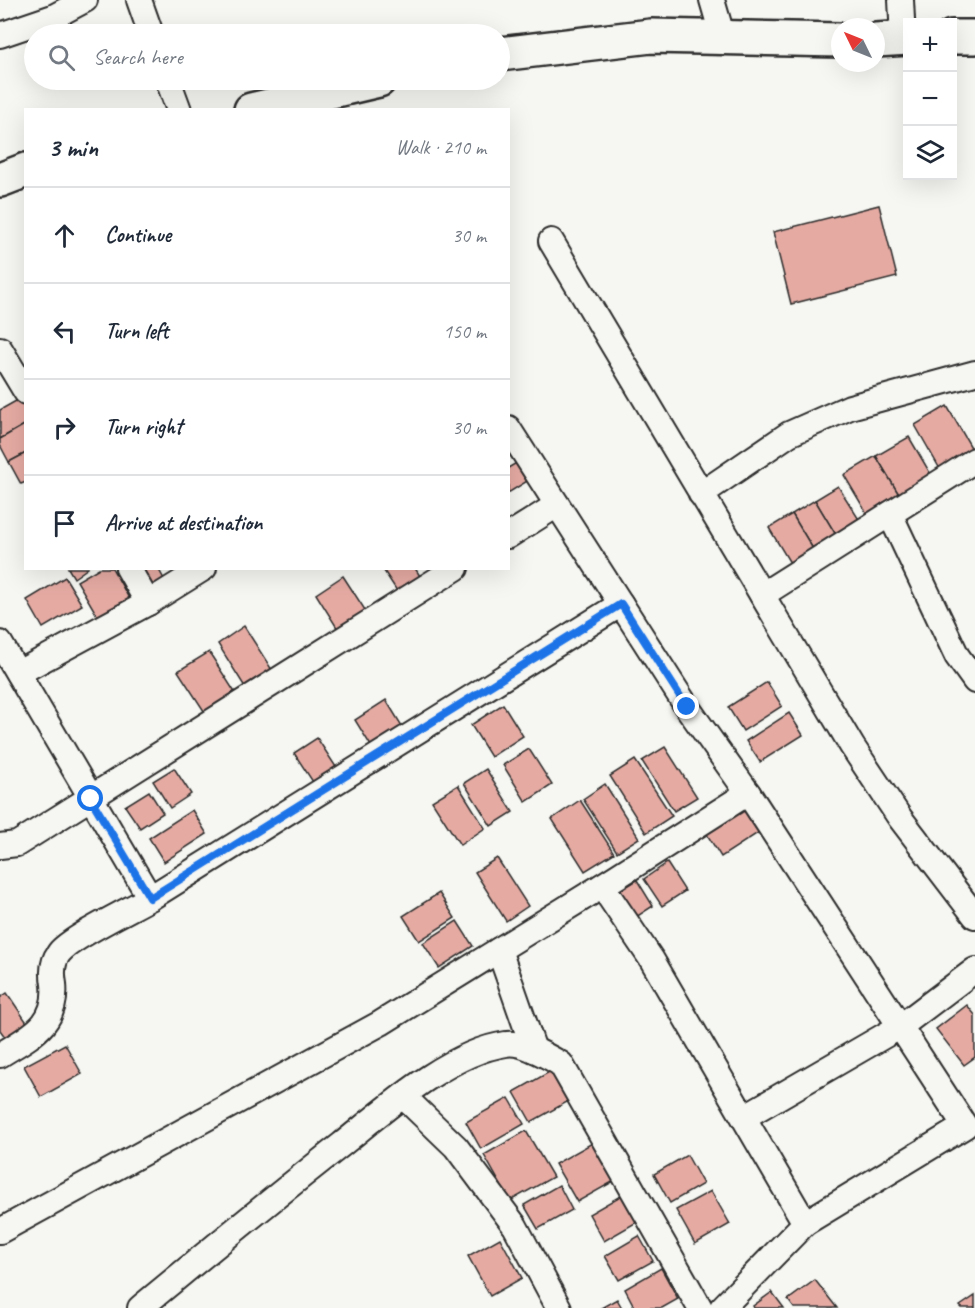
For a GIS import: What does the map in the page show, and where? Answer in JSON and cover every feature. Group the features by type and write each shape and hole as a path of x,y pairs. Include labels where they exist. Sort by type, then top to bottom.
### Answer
{"main road":[{"path":"510,53 651,36 831,40"},
{"path":"957,37 975,37"},
{"path":"269,108 322,102 353,90"},
{"path":"0,180 24,171"}],"street":[{"path":"32,24 53,17 85,0"},
{"path":"139,0 148,24"},
{"path":"712,0 723,38"},
{"path":"895,39 901,0"},
{"path":"0,35 24,27"},
{"path":"172,90 178,108"},
{"path":"551,241 852,746 900,818 975,916"},
{"path":"0,349 24,390"},
{"path":"701,494 789,434 850,407 975,373"},
{"path":"510,431 687,707 748,793 972,1130 805,1223 722,1308"},
{"path":"762,595 975,460"},
{"path":"510,535 557,505"},
{"path":"890,514 957,656 975,681"},
{"path":"129,570 148,603"},
{"path":"18,673 148,603 201,570"},
{"path":"0,846 17,844 91,799 453,570"},
{"path":"0,1054 39,1030 51,1013 55,995 52,970 59,953 73,942 150,898 621,604"},
{"path":"0,643 150,898"},
{"path":"0,1231 381,1023 748,793"},
{"path":"602,886 652,960 805,1223"},
{"path":"500,950 534,1050"},
{"path":"744,1117 901,1026 975,970"},
{"path":"140,1308 424,1079 476,1053 508,1043 534,1050 561,1064 700,1308"},
{"path":"403,1096 456,1147 515,1226 559,1308"}],"building":[{"path":"879,205 897,277 791,304 773,232"},
{"path":"24,398 24,425 0,439 0,410"},
{"path":"947,406 972,449 940,469 915,425"},
{"path":"24,425 24,454 9,462 0,445 0,439"},
{"path":"909,437 933,478 901,498 876,456"},
{"path":"24,454 24,483 21,484 9,462"},
{"path":"876,456 901,498 869,517 844,475"},
{"path":"518,462 529,480 510,492 510,467"},
{"path":"838,486 860,521 836,535 815,500"},
{"path":"815,500 836,535 813,549 792,514"},
{"path":"792,514 813,549 790,563 769,528"},
{"path":"69,570 85,570 74,578"},
{"path":"96,570 113,570 132,604 101,622 77,581"},
{"path":"134,570 159,570 166,583 148,593"},
{"path":"383,570 416,570 420,576 397,591"},
{"path":"343,576 367,613 339,631 316,594"},
{"path":"65,577 82,605 43,628 27,600"},
{"path":"244,626 272,670 245,687 218,644"},
{"path":"209,652 236,694 206,714 178,671"},
{"path":"767,682 782,706 743,731 728,707"},
{"path":"386,700 402,726 371,746 355,720"},
{"path":"503,704 523,736 491,757 471,725"},
{"path":"789,713 803,735 760,762 746,741"},
{"path":"317,738 338,770 315,785 294,753"},
{"path":"665,747 697,797 674,811 642,761"},
{"path":"529,749 552,785 526,802 503,765"},
{"path":"635,760 672,816 646,833 610,776"},
{"path":"174,768 191,794 170,808 153,781"},
{"path":"486,769 513,812 491,826 464,783"},
{"path":"605,784 639,838 617,852 583,799"},
{"path":"458,785 485,828 460,845 432,801"},
{"path":"149,791 163,813 140,828 125,806"},
{"path":"580,800 614,853 585,871 552,819"},
{"path":"746,801 764,829 721,857 703,828"},
{"path":"192,810 207,834 164,862 149,838"},
{"path":"497,858 528,906 506,921 475,872"},
{"path":"667,863 685,891 662,906 644,879"},
{"path":"637,880 653,906 633,919 616,893"},
{"path":"439,893 455,918 419,941 403,916"},
{"path":"457,921 473,946 439,968 423,943"},
{"path":"7,993 30,1027 8,1041 0,1030 0,998"},
{"path":"967,1005 975,1015 975,1057 964,1065 936,1029"},
{"path":"65,1044 82,1074 41,1097 24,1066"},
{"path":"558,1067 576,1097 531,1122 514,1092"},
{"path":"509,1098 524,1124 481,1149 466,1122"},
{"path":"526,1131 553,1177 510,1201 484,1155"},
{"path":"594,1142 616,1180 577,1202 555,1164"},
{"path":"687,1155 703,1184 670,1203 654,1174"},
{"path":"559,1185 572,1210 538,1229 524,1205"},
{"path":"711,1191 730,1224 695,1244 676,1210"},
{"path":"622,1195 637,1222 604,1241 589,1214"},
{"path":"639,1236 653,1261 619,1280 605,1256"},
{"path":"500,1238 522,1278 490,1296 468,1256"},
{"path":"661,1268 678,1299 662,1308 635,1308 625,1289"},
{"path":"815,1280 837,1308 794,1308 788,1300"},
{"path":"772,1292 784,1308 754,1308 753,1306"},
{"path":"975,1296 975,1308 960,1306"},
{"path":"617,1299 622,1308 601,1308"}],"route":[{"path":"91,799 150,898 621,604 687,707"}]}
